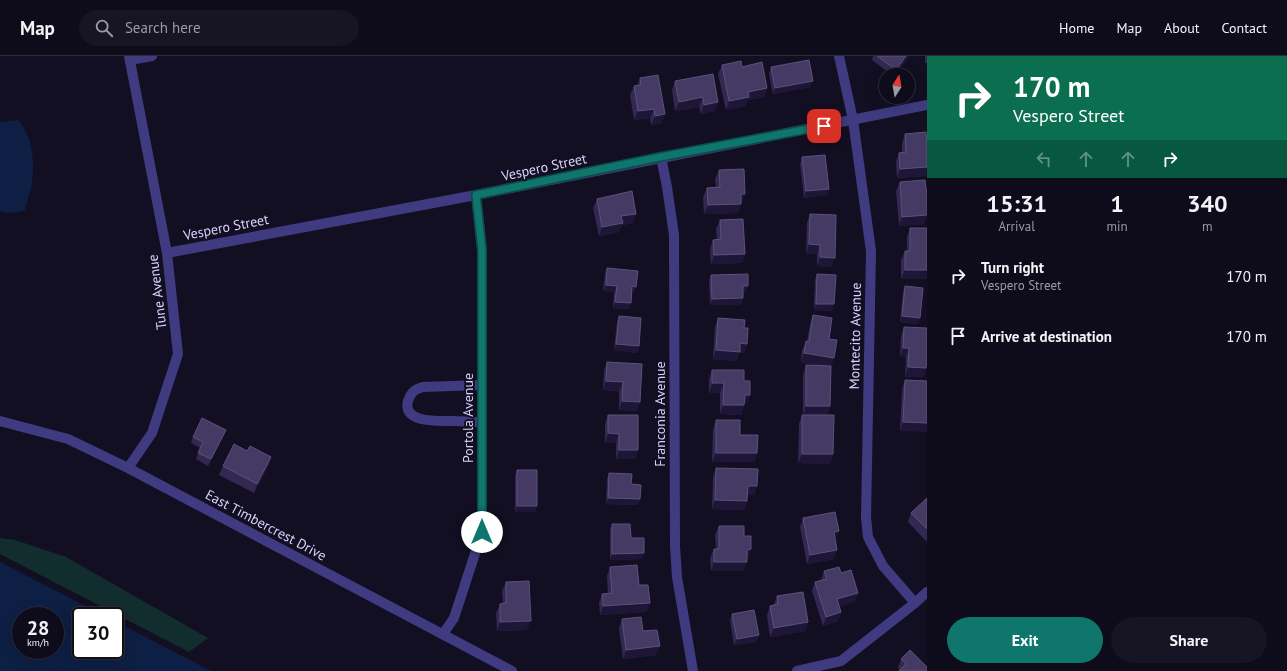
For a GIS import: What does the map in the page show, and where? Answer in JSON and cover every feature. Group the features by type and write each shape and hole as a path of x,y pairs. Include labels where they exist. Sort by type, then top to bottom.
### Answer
{"street":[{"path":"130,58 152,56"},
{"name":"Montecito Avenue","path":"839,56 853,120 871,251 866,503 868,536 883,566 915,603"},
{"name":"Tune Avenue","path":"128,468 152,433 178,354 167,252 130,58"},
{"name":"Vespero Street","path":"167,252 476,195 660,157 927,105"},
{"name":"Franconia Avenue","path":"660,157 667,187 674,235 675,546 677,577 693,671"},
{"name":"Portola Avenue","path":"443,634 454,618 482,532 482,250 476,195"},
{"path":"482,385 423,387 416,389 412,393 408,403 410,412 413,416 420,419 430,421 482,422"},
{"name":"East Timbercrest Drive","path":"0,421 68,439 128,468 512,671"},
{"path":"797,671 841,661 927,592"}],"green space":[{"path":"0,538 15,540 66,557 208,638 189,652 124,618 124,607 102,607 0,554"}],"water":[{"path":"18,120 27,135 32,153 33,171 31,189 25,210 6,213 0,211 0,122"},
{"path":"0,562 88,607 72,607 72,659 124,659 124,626 211,671 0,671"}],"building":[{"path":"877,56 906,56 897,68 893,68"},
{"path":"809,60 813,81 775,88 771,67"},
{"path":"741,61 742,67 762,62 767,88 748,92 749,97 729,101 722,65"},
{"path":"713,74 718,102 704,105 703,97 679,102 675,81"},
{"path":"658,75 665,114 655,116 654,109 638,111 634,86 641,85 640,78"},
{"path":"926,132 927,167 900,169 899,153 906,152 905,134"},
{"path":"825,155 829,189 806,191 802,157"},
{"path":"744,169 745,194 741,194 741,204 708,205 707,188 720,187 719,170"},
{"path":"925,180 927,189 927,215 902,217 900,182"},
{"path":"632,191 636,214 621,216 623,223 602,227 597,199"},
{"path":"810,214 836,215 835,258 820,257 820,245 809,244"},
{"path":"743,219 745,254 714,255 713,240 721,239 720,220"},
{"path":"910,228 927,228 927,270 905,270 905,251 910,251"},
{"path":"607,268 638,271 636,287 632,286 631,303 615,302 617,286 606,285"},
{"path":"748,274 748,286 743,286 743,298 712,299 711,275"},
{"path":"817,274 836,275 834,304 816,304"},
{"path":"905,286 923,288 920,318 902,316"},
{"path":"813,315 832,318 829,339 837,340 834,358 804,353 806,341 809,342"},
{"path":"619,316 641,318 639,346 616,344"},
{"path":"718,318 745,320 744,328 748,328 747,344 740,343 740,352 716,350"},
{"path":"904,327 927,328 926,368 908,367 909,348 903,348"},
{"path":"607,362 642,364 640,402 622,401 623,382 606,381"},
{"path":"806,365 831,366 830,406 806,406"},
{"path":"712,370 744,370 744,381 750,381 750,395 745,395 744,405 723,405 724,383 712,383"},
{"path":"905,380 927,381 927,423 903,422"},
{"path":"608,415 638,415 638,450 619,450 619,434 608,433"},
{"path":"802,415 834,415 833,454 802,454"},
{"path":"202,418 226,430 211,459 198,453 203,442 193,437"},
{"path":"716,420 740,420 740,435 758,435 757,453 716,453"},
{"path":"234,444 247,451 250,446 271,457 257,484 223,466"},
{"path":"716,468 758,469 757,486 748,486 747,501 715,500"},
{"path":"517,470 537,470 537,506 517,506"},
{"path":"609,473 632,474 631,484 641,485 640,499 608,498"},
{"path":"927,498 927,529 911,513"},
{"path":"835,512 839,531 834,532 837,550 810,555 803,518"},
{"path":"612,524 630,524 631,538 644,538 644,553 612,554"},
{"path":"719,526 744,526 744,536 751,536 751,549 747,550 747,562 714,562 714,549 719,549"},
{"path":"637,565 639,585 648,585 650,603 603,606 602,594 612,593 610,567"},
{"path":"839,567 841,573 851,570 858,593 837,599 841,612 826,617 815,582 827,579 824,571"},
{"path":"529,581 531,621 500,622 500,604 506,603 506,582"},
{"path":"803,592 808,622 774,628 770,606 778,604 777,596"},
{"path":"754,610 759,635 737,639 732,614"},
{"path":"641,617 643,631 657,630 660,646 626,650 622,619"},
{"path":"910,650 927,667 927,671 899,671 906,664 901,659"}],"route":[{"path":"482,532 482,250 476,195 660,157 824,126"}]}
